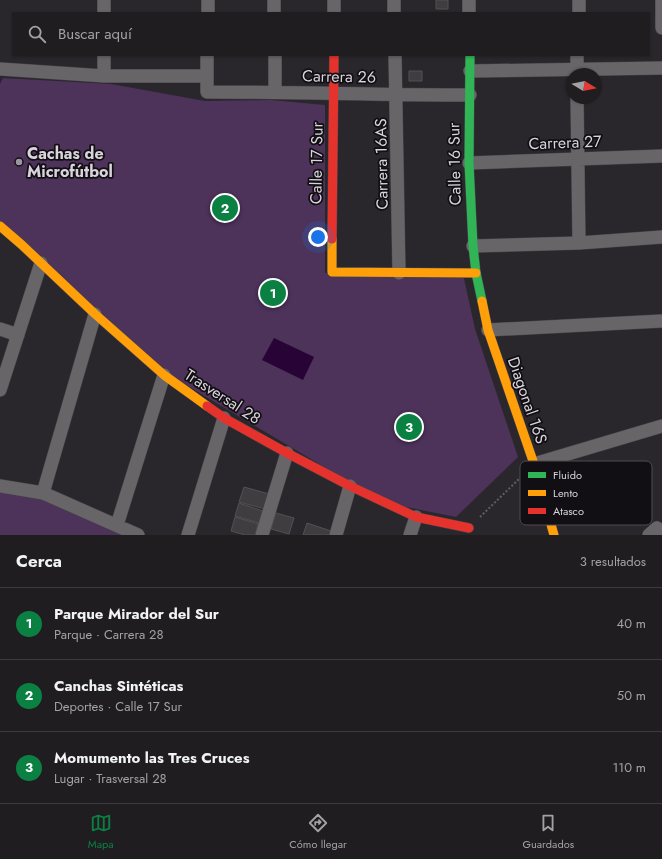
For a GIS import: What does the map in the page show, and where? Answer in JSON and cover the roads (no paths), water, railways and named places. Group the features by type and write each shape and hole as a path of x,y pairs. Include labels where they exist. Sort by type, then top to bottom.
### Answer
{"street":[{"path":"104,0 104,12"},
{"path":"208,0 208,12"},
{"path":"274,0 274,12"},
{"path":"334,0 334,12"},
{"path":"394,0 394,12"},
{"path":"469,0 469,12"},
{"path":"578,12 579,0"},
{"path":"662,0 662,28"},
{"path":"104,56 104,76"},
{"path":"0,69 104,76 207,76 207,56"},
{"path":"275,56 275,92"},
{"name":"Calle 17 Sur","path":"334,56 332,272 399,273"},
{"name":"Carrera 16AS","path":"395,56 397,95 399,273"},
{"name":"Calle 16 Sur","path":"470,56 469,163 473,246 476,273"},
{"path":"577,56 577,68"},
{"path":"602,70 662,68"},
{"path":"470,71 566,71"},
{"name":"Carrera 26","path":"207,76 207,92 470,95"},
{"path":"577,104 579,243"},
{"name":"Carrera 27","path":"469,163 662,156"},
{"name":"Trasversal 28","path":"0,226 95,314 164,375 224,418 350,486 416,517 470,528"},
{"path":"473,246 579,243 662,237"},
{"path":"0,390 41,263"},
{"path":"399,273 476,273"},
{"name":"Diagonal 16S","path":"476,273 488,330 533,461"},
{"path":"42,493 95,314"},
{"path":"488,330 662,321"},
{"path":"0,329 18,336"},
{"path":"116,525 164,375"},
{"path":"188,535 224,418"},
{"path":"544,461 662,426"},
{"path":"262,535 287,453"},
{"path":"0,486 42,493 138,535"},
{"path":"336,535 350,486"},
{"path":"410,535 416,517"},
{"name":"Diagonal 16S","path":"551,525 554,535"}],"place":[{"name":"Cachas de Microfútbol","path":"19,162"},
{"name":"Canchas Sintéticas","path":"225,208"},
{"name":"Parque Mirador del Sur","path":"273,293"},
{"name":"Momumento las Tres Cruces","path":"409,427"}]}
